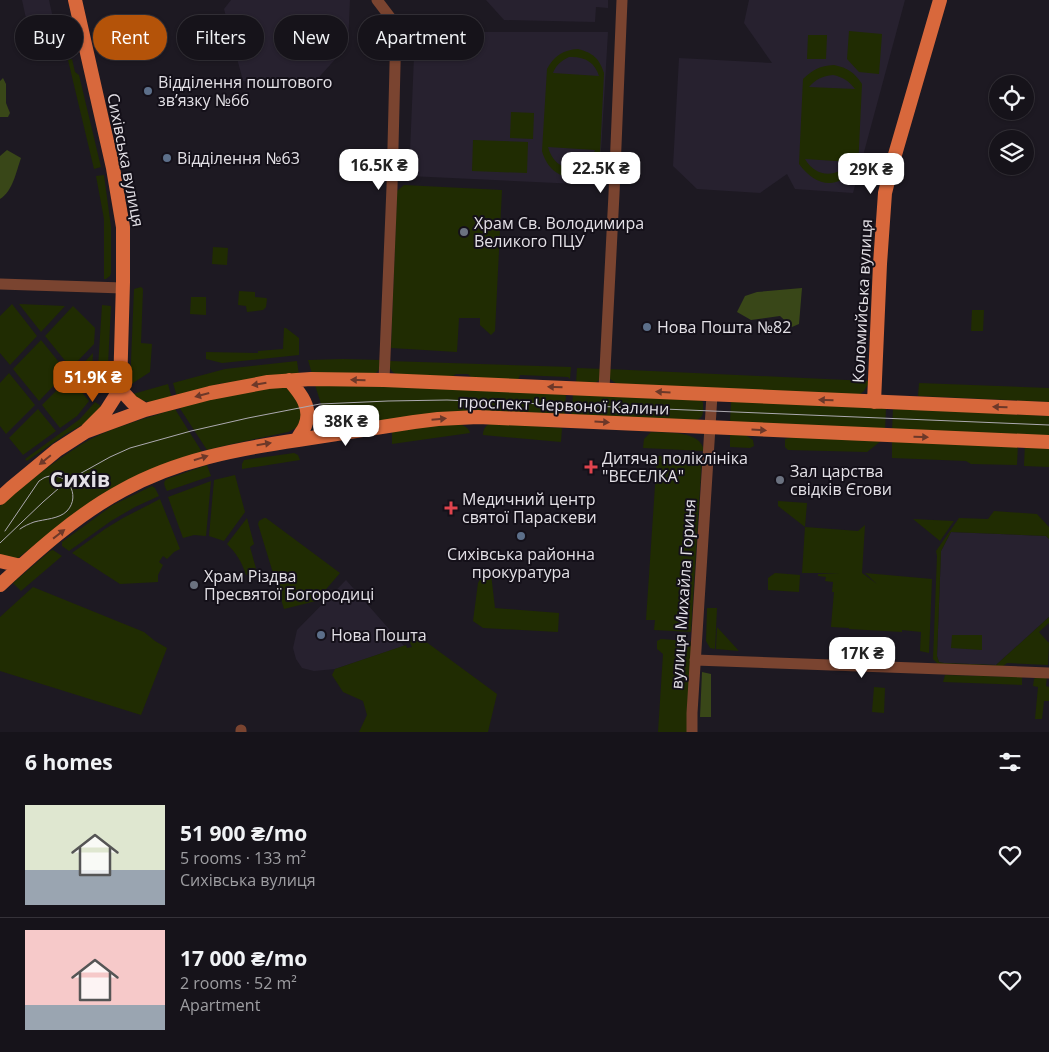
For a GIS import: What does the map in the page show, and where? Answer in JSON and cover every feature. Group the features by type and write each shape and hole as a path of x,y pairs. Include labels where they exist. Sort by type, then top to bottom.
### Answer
{"main road":[{"name":"Сихівська вулиця","path":"75,0 117,188 123,227 120,389"},
{"name":"Коломийська вулиця","path":"874,402 880,264 886,193 892,165 940,0"},
{"name":"проспект Червоної Калини","path":"0,498 58,450 85,432 145,410 229,389 289,380 384,380 1049,409"},
{"path":"289,380 298,392 308,416 297,440"},
{"path":"85,432 106,411 120,389 132,402 145,410"},
{"name":"проспект Червоної Калини","path":"0,585 80,518 121,491 147,478 206,456 256,446 430,420 478,417 1049,442"},
{"path":"0,561 21,566"}],"street":[{"path":"377,0 396,25 392,198 384,380"},
{"path":"604,390 622,0"},
{"path":"0,284 123,288"},
{"name":"вулиця Михайла Гориня","path":"692,732 712,395"},
{"path":"695,660 1049,673"}],"shaded area":[{"path":"22,0 49,0 52,15 25,15"},
{"path":"231,0 350,0 348,45 348,15 274,15 274,60 334,60 312,85 243,81 237,60 264,60 264,15 226,15 224,9"},
{"path":"486,0 608,0 608,8 596,7 595,22 504,20"},
{"path":"749,0 905,0 853,193 795,189 787,174 760,193 697,189 673,166 679,58 772,63 744,23"},
{"path":"484,32 608,32 599,185 409,176 414,60 484,60"},
{"path":"951,532 1046,536 1049,539 1049,617 996,665 939,662 937,656 941,551"},
{"path":"346,580 404,646 335,669 314,671 302,668 296,659 293,648 297,630"}],"green space":[{"path":"849,31 882,34 879,74 859,72 847,59"},
{"path":"808,35 827,35 826,59 807,59"},
{"path":"578,49 592,54 600,63 604,73 600,155 587,172 570,177 561,175 553,170 542,151 547,69 560,54","holes":["569,57 588,61 595,67 599,76 553,73 559,64","548,147 595,150 584,164 578,168 570,168 563,167 557,163"]},
{"path":"68,60 72,60 75,72 79,75 101,167 94,169"},
{"path":"834,65 847,69 862,84 858,168 842,180 827,183 813,178 799,164 803,79 820,67","holes":["833,75 846,80 855,89 809,87 819,78","805,159 851,162 839,171 827,174 815,170"]},
{"path":"3,78 6,84 6,103 10,113 8,117 0,117 0,81"},
{"path":"511,112 534,113 533,139 510,138"},
{"path":"473,140 528,142 527,173 472,171"},
{"path":"7,150 21,158 11,186 0,199 0,156"},
{"path":"104,175 111,227 111,273 106,279 104,279 104,219 96,176"},
{"path":"404,185 502,190 495,331 491,335 480,325 480,318 459,318 457,352 391,348 397,191"},
{"path":"213,247 228,248 227,265 212,264"},
{"path":"141,287 143,289 141,343 152,344 150,372 130,385 134,289"},
{"path":"802,288 799,324 792,327 780,316 751,320 737,312 745,296 757,292"},
{"path":"239,291 255,292 255,297 266,298 266,307 263,310 247,312 246,306 238,305"},
{"path":"191,297 206,297 206,315 190,314"},
{"path":"12,304 37,336 10,365 0,353 0,316"},
{"path":"19,304 65,306 41,332"},
{"path":"102,305 111,306 107,384 97,383"},
{"path":"73,306 95,328 94,344 71,368 45,336"},
{"path":"972,310 984,310 983,331 971,331"},
{"path":"284,328 299,338 299,355 222,363 206,359 206,352 258,353 258,351 283,349"},
{"path":"41,340 67,372 39,401 13,369"},
{"path":"93,353 91,392 75,372"},
{"path":"308,360 381,360 379,370 374,374 312,374"},
{"path":"297,361 299,375 218,384 177,397 173,383 225,369"},
{"path":"389,361 571,367 570,379 568,377 520,375 518,380 473,379 468,374 456,374 450,378 429,378 397,374 391,370"},
{"path":"577,368 604,369 600,379 595,383 576,383"},
{"path":"608,369 868,381 869,383 864,391 857,396 617,384 610,379"},
{"path":"9,373 35,405 6,434 0,426 0,383"},
{"path":"70,377 89,401 77,416 60,428 42,405"},
{"path":"285,383 296,393 302,415 298,427 288,432 207,450 179,407 192,403"},
{"path":"919,383 1049,388 1049,402 918,396"},
{"path":"168,384 172,399 147,402 133,394"},
{"path":"315,385 566,393 565,415 329,429"},
{"path":"573,394 700,400 703,402 703,411 702,416 695,420 571,415"},
{"path":"731,401 886,408 885,431 730,423"},
{"path":"95,402 101,406 89,421 66,434 27,461 25,459 80,419"},
{"path":"893,408 1049,416 1049,437 892,431"},
{"path":"38,409 56,431 23,455 9,438"},
{"path":"175,409 202,452 97,497 18,558 10,559 0,555 0,506 14,494 51,465 91,439 122,426"},
{"path":"457,423 467,428 470,433 392,444 392,431"},
{"path":"491,423 562,428 561,442 483,435 485,428"},
{"path":"651,432 690,436 702,444 704,451 643,448 644,439"},
{"path":"730,434 744,434 753,440 754,446 750,448 730,447"},
{"path":"796,436 881,441 867,452 788,450 785,447 785,439"},
{"path":"892,439 1018,444 1017,465 971,464 966,461 892,458"},
{"path":"1025,444 1049,445 1049,467 1024,466"},
{"path":"294,453 298,455 300,460 242,469 244,460"},
{"path":"657,456 702,458 691,632 654,630 655,620 646,620"},
{"path":"207,465 211,476 167,491 164,483 165,480"},
{"path":"235,475 245,512 224,541 209,536 214,480"},
{"path":"211,481 206,536 194,535 183,538 168,497"},
{"path":"152,486 159,496 111,521 69,551 62,546 62,542 113,505"},
{"path":"160,499 180,549 167,559 163,556 159,562 163,565 158,575 158,582 120,584 72,553 105,529"},
{"path":"778,501 807,503 805,527 778,506"},
{"path":"994,511 1037,514 1049,527 1049,539 1046,536 951,532 941,551 937,656 939,662 996,665 1049,617 1049,623 1039,632 1049,643 1048,665 1007,663 1002,667 938,664 933,659 936,551 959,518 988,519"},
{"path":"247,518 254,544 250,547 257,572 246,575 243,566 227,544"},
{"path":"264,518 340,573 316,601 284,609 258,524"},
{"path":"913,519 954,521 940,541"},
{"path":"865,525 862,573 877,584 865,573 932,579 929,653 920,651 921,632 831,627 833,582 825,581 826,577 818,576 818,574 840,573 802,573 805,527 858,531"},
{"path":"53,550 62,556 21,591 13,583"},
{"path":"775,573 800,575 799,592 768,590 768,578"},
{"path":"483,574 491,574 495,608 559,613 558,632 483,628 473,621 478,583"},
{"path":"33,587 144,632 167,648 141,715 0,671 0,617"},
{"path":"707,608 717,608 715,649 710,648 706,641"},
{"path":"717,627 739,651 716,649"},
{"path":"414,633 497,694 488,732 359,732 367,715 363,701 343,692 332,675 335,669 406,645 407,648 412,647 408,638"},
{"path":"952,635 982,635 982,650 951,648"},
{"path":"661,639 689,641 692,643 688,732 658,732 663,654 657,649 657,641"},
{"path":"702,672 711,674 711,717 700,717"},
{"path":"945,675 1022,677 1022,685 943,682"},
{"path":"1038,676 1047,676 1046,686 1049,687 1049,701 1044,701 1042,719 1035,719 1038,687 1033,686 1034,679"},
{"path":"874,687 885,688 884,713 872,712"}],"tram line":[{"path":"0,543 67,481 130,448 191,431 320,404 447,400 1049,425"},
{"path":"5,531 39,481 53,476 60,477 70,485 73,498 71,505 64,514 34,522 20,529"}],"place":[{"name":"Відділення поштового зв’язку №66","path":"148,91"},
{"name":"Відділення №63","path":"167,158"},
{"name":"Храм Св. Володимира Великого ПЦУ","path":"464,232"},
{"name":"Нова Пошта №82","path":"647,327"},
{"name":"Дитяча поліклініка \"ВЕСЕЛКА\"","path":"591,467"},
{"name":"Зал царства свідків Єгови","path":"780,480"},
{"name":"Медичний центр святої Параскеви","path":"451,508"},
{"name":"Сихівська районна прокуратура","path":"521,536"},
{"name":"Храм Різдва Пресвятої Богородиці","path":"194,585"},
{"name":"Нова Пошта","path":"321,635"}],"district":[{"name":"Сихів","path":"80,480"}]}
